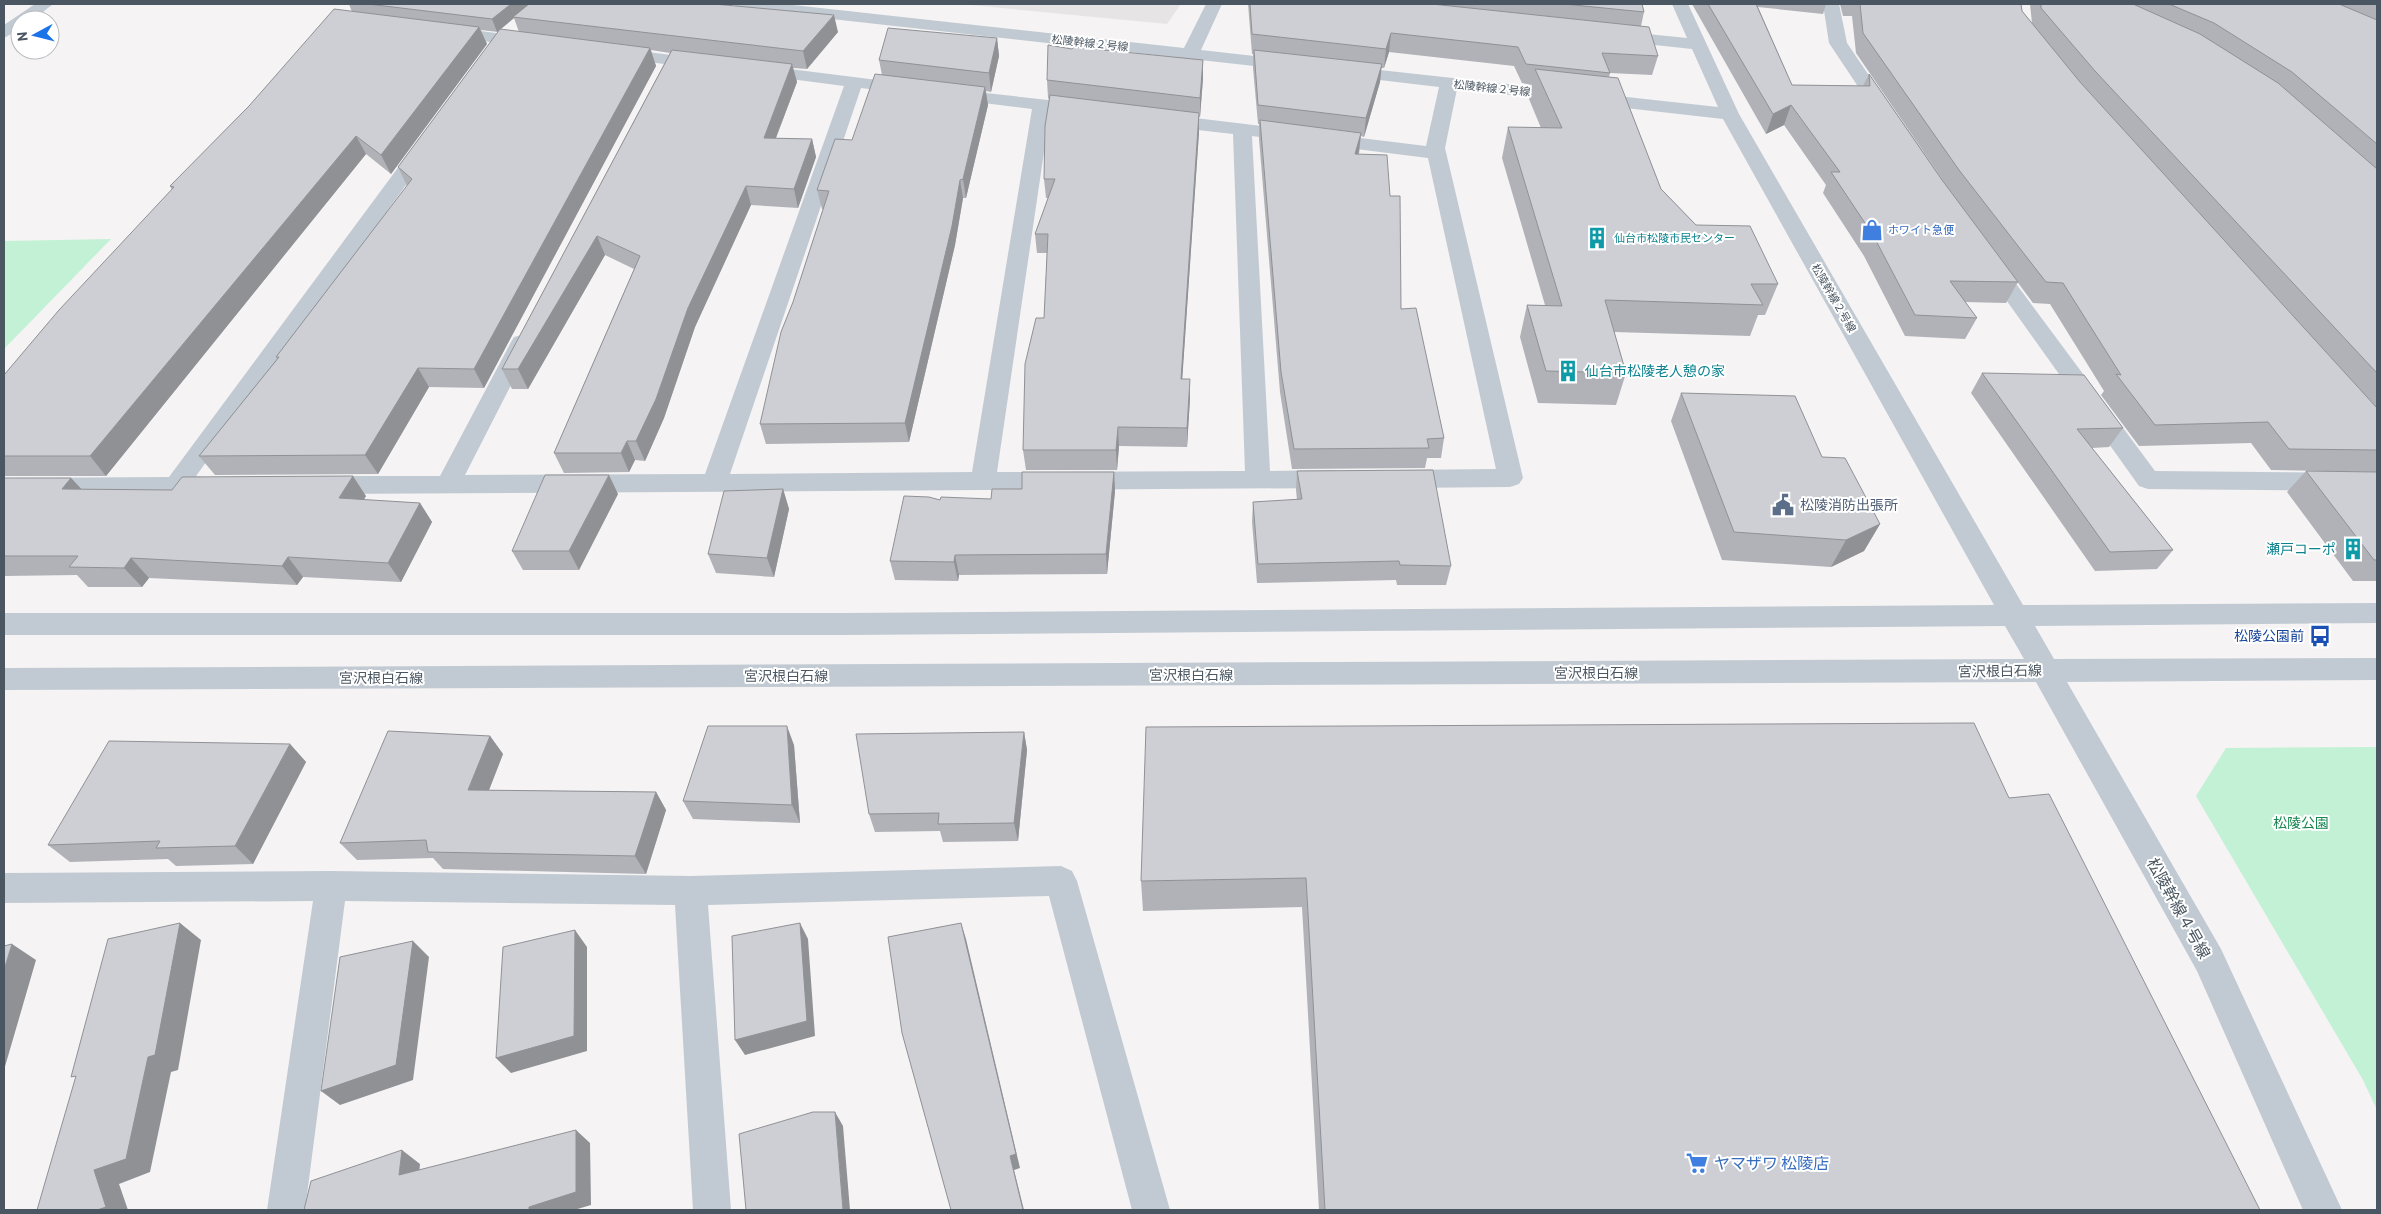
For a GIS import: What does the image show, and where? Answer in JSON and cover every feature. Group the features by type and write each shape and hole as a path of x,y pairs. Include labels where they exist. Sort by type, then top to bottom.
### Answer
{"street":[{"path":"4,33 45,4"},
{"name":"松陵幹線２号線","path":"742,4 1730,114 2014,615"},
{"path":"1190,54 1214,4"},
{"path":"1680,4 1730,114"},
{"path":"1830,4 1838,43 1899,132"},
{"path":"496,47 523,21"},
{"path":"434,31 496,47 551,45"},
{"path":"1598,34 1697,44"},
{"path":"601,51 666,68 718,66"},
{"path":"738,68 1099,112"},
{"path":"714,483 854,82"},
{"path":"302,485 1510,478 1435,148 1449,83"},
{"path":"983,481 1042,105"},
{"path":"1147,118 1436,154"},
{"path":"176,486 438,127"},
{"path":"1242,130 1258,480"},
{"path":"1976,242 2148,480 2377,482"},
{"path":"448,484 531,325"},
{"path":"4,487 234,485"},
{"path":"4,624 844,624 2377,613"},
{"name":"松陵幹線４号線","path":"2014,615 2209,960 2323,1210"},
{"name":"宮沢根白石線","path":"4,679 2377,669"},
{"path":"4,888 330,886 691,891 1061,881 1150,1210"},
{"path":"286,1210 330,886"},
{"path":"691,891 712,1210"}],"shaded area":[{"path":"960,4 1181,4 1167,24"}],"green space":[{"path":"111,239 4,349 4,241"},
{"name":"松陵公園","path":"2377,747 2377,1110 2363,1080 2196,796 2226,748"}],"building":[{"path":"368,4 511,4 492,19"},
{"path":"529,4 714,4 834,15 803,51 513,17"},
{"path":"1250,4 1432,4 1649,27 1658,56 1602,53 1610,73 1526,64 1518,47 1391,33 1386,49 1252,34"},
{"path":"1564,4 1642,4 1644,12"},
{"path":"1708,4 1756,4 1792,85 1870,86 1869,74 1942,180 2018,282 1950,281 1977,318 1915,315 1873,235 1831,172 1840,172 1791,105 1773,114"},
{"path":"1860,4 2021,4 2022,11 2080,82 2377,408 2377,450 2289,449 2268,422 2155,425 2116,374 2121,375 2063,283 2046,282 1959,170 1863,33"},
{"path":"2041,4 2133,4 2200,34 2278,83 2377,169 2377,373 2095,71 2041,8"},
{"path":"2169,4 2339,4 2377,20 2377,144 2292,72 2214,23"},
{"path":"334,9 479,27 381,155 356,136 90,456 4,456 4,375 59,310 174,187 170,186 249,106"},
{"path":"888,28 997,38 989,73 879,60"},
{"path":"500,29 650,48 474,369 418,368 365,455 199,456 279,357 276,357 412,179 398,167"},
{"path":"1048,45 1072,49 1074,47 1203,60 1200,98 1047,80"},
{"path":"672,50 792,64 764,138 812,139 794,189 746,186 688,308 656,399 636,441 627,441 621,453 554,453 640,256 597,236 518,369 502,369"},
{"path":"1254,50 1382,64 1366,118 1258,105"},
{"path":"1535,69 1618,78 1661,189 1696,225 1750,226 1778,284 1751,284 1763,305 1605,300 1626,373 1546,371 1527,305 1562,306 1508,127 1562,128"},
{"path":"875,74 985,87 963,179 960,180 952,226 905,423 760,424 781,332 793,302 829,191 817,190 835,139 852,140"},
{"path":"1050,95 1199,113 1181,379 1190,379 1187,428 1118,427 1116,450 1023,450 1025,364 1036,318 1044,318 1048,234 1035,234 1055,179 1044,179 1045,126"},
{"path":"1260,120 1361,133 1355,154 1387,155 1390,196 1400,196 1401,309 1416,308 1444,438 1427,439 1429,448 1294,449 1281,372"},
{"path":"1982,373 2084,375 2123,428 2077,429 2173,550 2110,552"},
{"path":"1681,393 1795,396 1822,457 1845,458 1880,524 1846,540 1734,532"},
{"path":"1433,470 1451,566 1400,565 1399,561 1258,564 1253,502 1302,499 1297,471"},
{"path":"2306,471 2377,472 2377,560 2374,560"},
{"path":"1022,472 1114,472 1106,554 955,555 954,562 890,561 904,496 929,497 940,500 941,497 991,499 992,489 1022,489"},
{"path":"545,475 609,475 569,551 512,551"},
{"path":"353,476 339,498 420,503 388,563 288,557 282,566 131,558 124,568 69,567 78,556 4,556 4,478 71,478 62,489 172,490 182,477"},
{"path":"783,489 767,558 708,554 724,491"},
{"path":"1974,723 2009,798 2049,794 2260,1210 1325,1210 1306,878 1141,881 1146,727"},
{"path":"708,726 787,726 792,805 683,801"},
{"path":"388,731 490,736 468,790 656,792 635,856 428,852 426,840 340,843"},
{"path":"1024,732 1014,823 938,824 939,813 869,814 856,734"},
{"path":"109,741 290,744 235,846 156,848 160,841 48,845"},
{"path":"180,923 155,1055 148,1057 126,1159 94,1170 106,1207 97,1210 37,1210 76,1076 71,1077 108,939"},
{"path":"800,923 807,1021 735,1040 732,936"},
{"path":"961,923 1016,1154 1010,1156 1023,1210 951,1210 902,1033 888,937"},
{"path":"575,930 574,1036 496,1058 503,947"},
{"path":"413,941 396,1065 321,1091 340,957"},
{"path":"12,944 4,970 4,946"},
{"path":"813,1112 835,1112 843,1210 746,1210 739,1134"},
{"path":"576,1130 576,1192 529,1207 529,1210 304,1210 311,1181 402,1150 399,1175"}],"place":[{"name":"ホワイト急便","path":"1872,230"},
{"name":"仙台市松陵市民センター","path":"1597,238"},
{"name":"仙台市松陵老人憩の家","path":"1568,371"},
{"name":"松陵消防出張所","path":"1783,505"},
{"name":"瀬戸コーポ","path":"2353,549"},
{"name":"松陵公園前","path":"2320,636"},
{"name":"ヤマザワ 松陵店","path":"1697,1163"}]}
